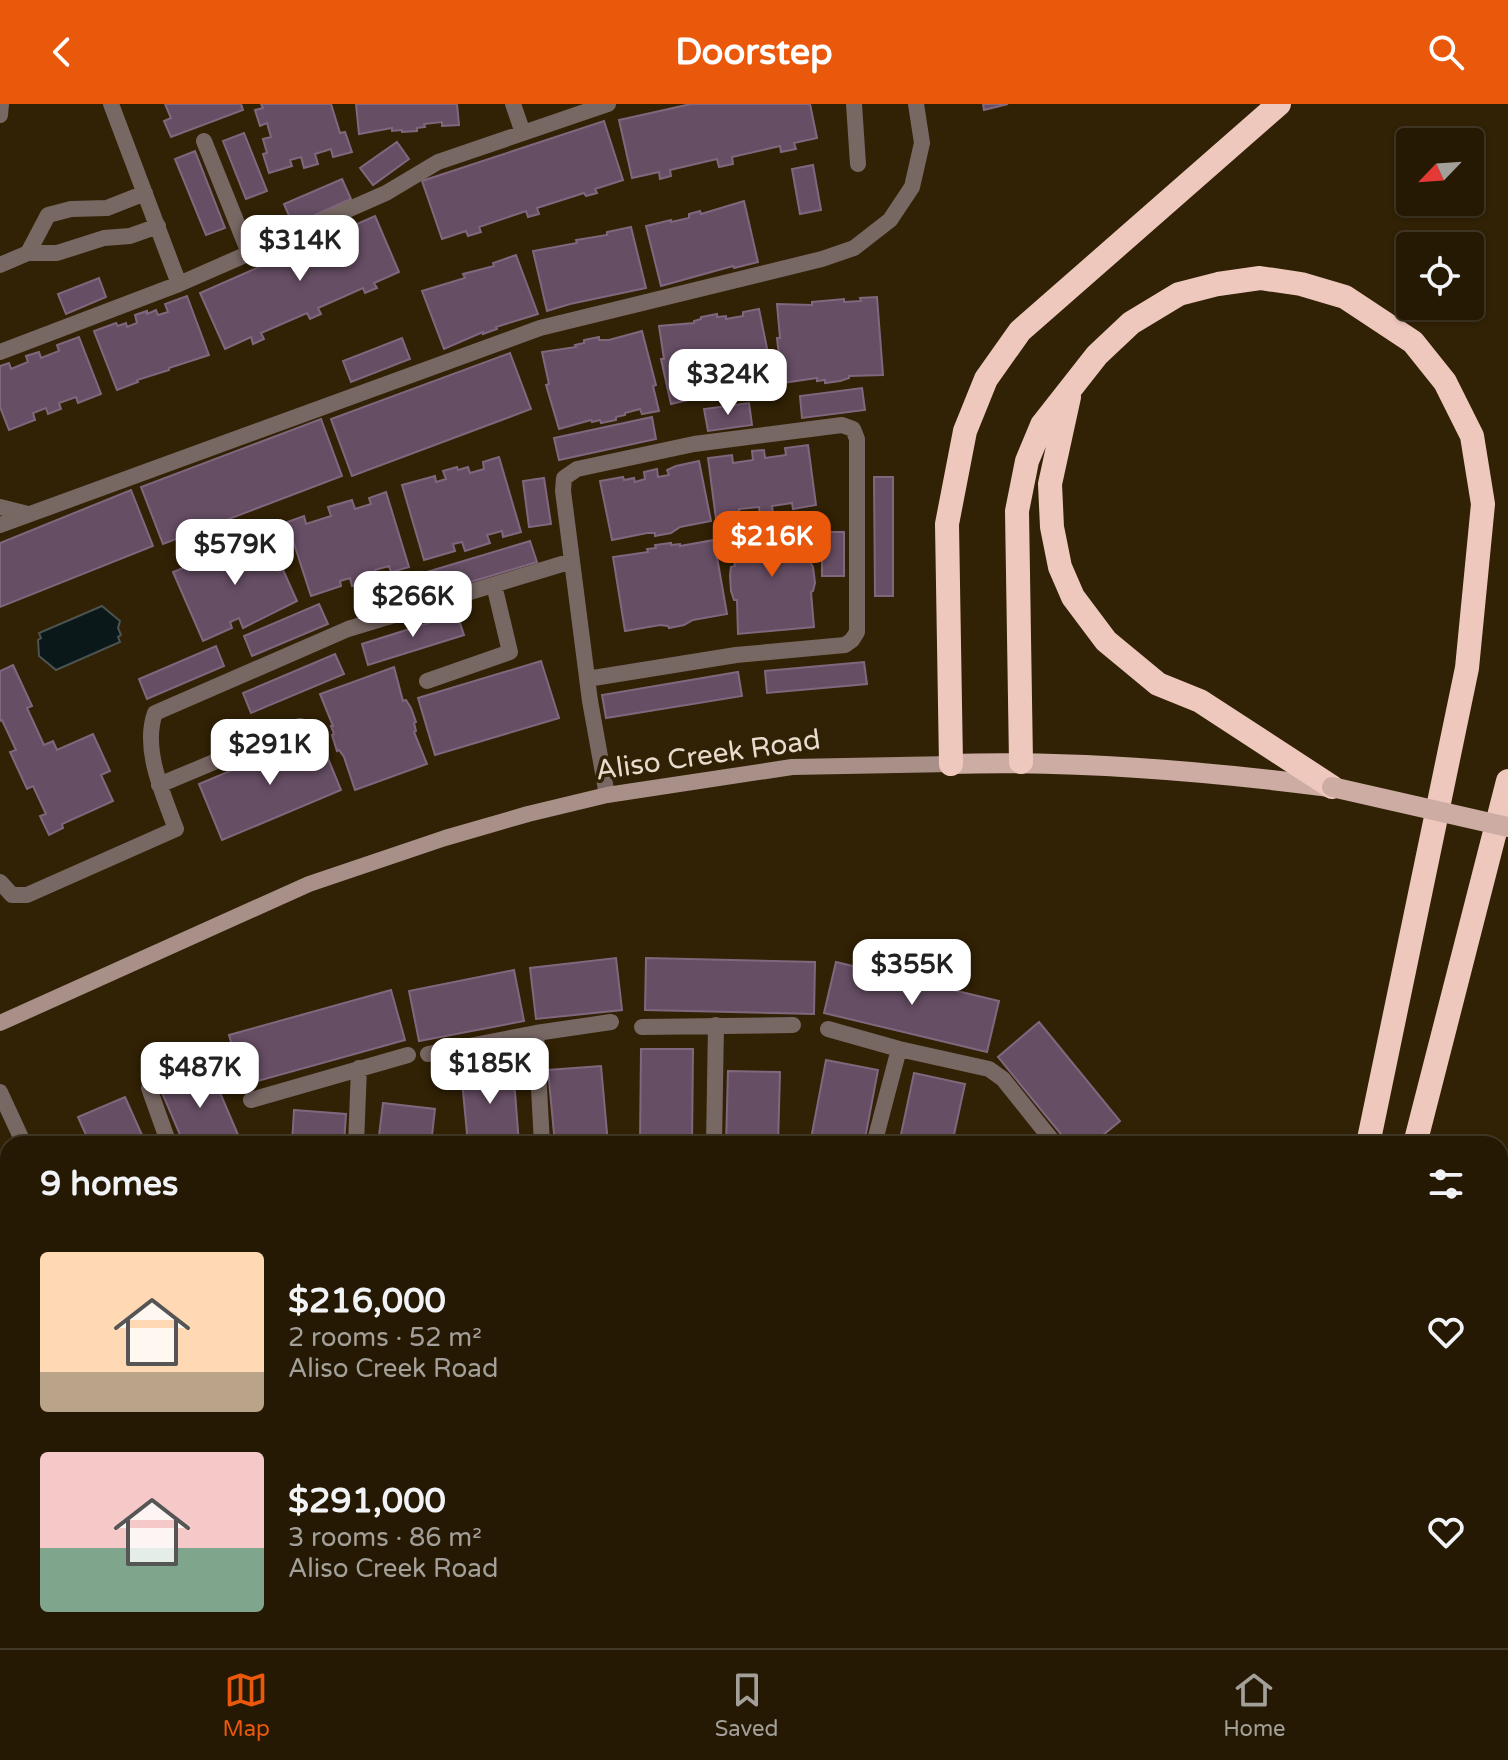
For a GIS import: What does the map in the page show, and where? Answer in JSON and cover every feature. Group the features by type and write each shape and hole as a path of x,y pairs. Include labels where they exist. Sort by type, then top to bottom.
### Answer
{"highway":[{"path":"951,764 947,524 965,431 986,379 1020,331 1279,104"},
{"path":"1021,762 1017,511 1027,461 1042,425 1097,355 1131,323 1179,294 1260,278 1301,284 1345,297 1413,342 1445,382 1472,436 1483,504 1467,668 1370,1136"},
{"path":"1070,391 1050,484 1052,527 1060,567 1073,597 1106,641 1158,684 1200,701 1332,787"},
{"path":"1417,1136 1508,781"}],"main road":[{"name":"Aliso Creek Road","path":"0,1023 309,884 445,838 607,795 792,767 1021,762 1234,775 1332,787 1508,827"}],"street":[{"path":"0,115 1,104"},
{"path":"111,104 179,284"},
{"path":"513,104 523,133"},
{"path":"0,352 179,284 386,193 438,162 608,104"},
{"path":"854,104 858,164"},
{"path":"0,525 540,328 822,259 854,248 890,220 912,187 922,143 916,104"},
{"path":"204,141 249,253"},
{"path":"28,253 48,215 71,209 107,208 145,193"},
{"path":"0,265 28,253 57,253 104,238 130,236 158,226"},
{"path":"587,679 736,655 845,645 852,640 857,632 857,439 853,429 842,425 694,444 577,469 564,478 563,491 587,679 607,795"},
{"path":"0,507 28,514"},
{"path":"0,882 12,895 27,895 176,829 159,785 149,729 155,713 348,629 572,561"},
{"path":"427,681 510,652 494,585"},
{"path":"159,785 300,726"},
{"path":"428,1054 611,1022"},
{"path":"714,1136 716,1025"},
{"path":"642,1027 793,1025"},
{"path":"828,1029 989,1069 1003,1079 1049,1136"},
{"path":"536,1033 542,1136"},
{"path":"876,1136 899,1049"},
{"path":"251,1100 408,1055"},
{"path":"356,1136 359,1068"},
{"path":"149,1088 166,1136"},
{"path":"0,1092 20,1136"}],"shaded area":[{"path":"102,606 120,621 120,642 56,670 39,656 39,633"}],"building":[{"path":"165,104 241,104 243,110 171,137 164,121 171,118"},
{"path":"261,104 331,104 340,133 345,132 352,152 333,157 331,149 315,154 318,164 304,168 301,157 290,160 292,166 269,173 263,154 267,153 263,139 271,137 267,123 260,126 255,110 263,108"},
{"path":"356,104 457,104 459,125 442,126 442,122 424,124 425,127 417,128 417,131 392,131 392,128 359,134"},
{"path":"691,104 810,104 817,138 794,143 796,149 781,152 780,146 732,157 733,164 719,167 717,159 670,170 671,176 660,179 659,172 632,178 619,120"},
{"path":"983,104 1008,104 984,110"},
{"path":"604,121 623,180 595,189 597,193 586,196 584,193 537,208 539,214 528,217 526,211 479,227 481,232 468,236 466,231 442,239 422,181"},
{"path":"244,133 267,191 246,199 223,141"},
{"path":"397,142 409,159 373,185 360,168"},
{"path":"195,151 225,228 206,235 175,159"},
{"path":"813,165 821,210 800,214 792,169"},
{"path":"342,179 351,199 293,225 284,204"},
{"path":"744,201 758,262 661,286 646,226 689,218 689,214 700,211 701,214"},
{"path":"375,216 399,272 374,283 377,288 365,293 363,288 318,308 321,314 310,319 307,313 261,333 264,339 253,344 251,337 225,349 200,293"},
{"path":"631,227 646,288 547,311 533,251 577,243 576,240"},
{"path":"516,255 538,314 496,327 444,349 422,291 465,278 463,274 494,266 493,263"},
{"path":"99,278 106,297 66,314 58,294"},
{"path":"187,296 209,355 117,390 94,331 116,323 118,326 126,323 127,327 137,323 135,315 147,311 147,314 156,310 158,315 168,312 165,304"},
{"path":"877,297 883,375 849,376 825,383 825,380 817,381 817,378 782,383 777,304 812,305 812,302 861,301 860,298"},
{"path":"759,309 772,388 737,392 729,397 714,399 705,399 705,396 671,404 661,359 664,359 659,326 694,323 701,317 717,314 717,317 726,316 726,319"},
{"path":"642,331 656,385 653,386 659,411 642,414 640,409 616,417 616,420 601,423 600,420 591,420 559,429 546,385 549,384 542,352 576,347 584,340 599,337 599,340 609,340"},
{"path":"79,337 101,394 78,403 76,397 59,403 61,409 48,414 46,408 33,413 35,420 9,430 0,407 0,366 9,363 11,369 28,362 26,356 39,352 41,358 59,351 57,345"},
{"path":"402,338 410,359 351,382 343,361"},
{"path":"510,353 531,409 352,476 331,419"},
{"path":"862,388 865,410 802,418 800,396"},
{"path":"749,403 752,425 708,431 704,409"},
{"path":"652,417 656,439 559,460 554,438"},
{"path":"321,419 342,476 163,544 141,487"},
{"path":"808,445 816,505 793,509 792,503 772,506 773,514 760,515 759,507 739,509 740,516 716,519 708,458 732,455 733,463 753,460 752,451 764,450 765,458 786,455 785,448"},
{"path":"499,457 521,532 503,537 502,531 487,535 490,543 465,551 462,542 453,544 455,551 424,560 402,485 435,476 436,482 446,479 443,471 457,467 458,470 468,467 470,473 484,469 483,462"},
{"path":"699,461 711,521 680,527 671,533 655,536 655,533 647,533 612,540 600,481 623,477 624,480 634,478 635,482 645,479 644,472 657,469 658,477 669,475 667,470"},
{"path":"874,477 893,477 893,596 875,596"},
{"path":"544,478 551,524 529,527 523,481"},
{"path":"131,490 153,546 0,607 0,543"},
{"path":"386,492 409,567 391,572 389,566 375,570 377,579 352,586 350,578 340,581 341,586 311,596 287,522 304,516 306,524 331,516 328,507 352,500 355,509 371,504 369,498"},
{"path":"806,524 809,560 815,583 811,592 814,627 738,634 737,600 734,600 731,591 730,575 731,567 735,566 728,531"},
{"path":"822,532 844,532 844,576 822,576"},
{"path":"267,534 297,601 243,628 239,618 230,622 232,628 203,641 173,572 188,566 190,570 215,560 211,551 225,545 235,543 238,550"},
{"path":"714,540 727,614 669,628 660,625 625,631 613,557 648,552 647,549 656,548 655,545 671,543 680,546"},
{"path":"530,541 537,562 424,596 417,575"},
{"path":"319,604 328,624 252,656 244,636"},
{"path":"457,614 464,635 368,665 362,644"},
{"path":"216,646 224,666 147,699 139,679"},
{"path":"335,654 344,674 251,713 243,693"},
{"path":"541,661 559,718 435,755 418,698"},
{"path":"864,662 867,684 767,693 765,671"},
{"path":"13,665 32,706 27,708 44,745 53,741 57,750 93,734 110,771 101,775 113,801 62,824 63,828 49,835 40,816 46,814 33,786 27,789 10,752 16,750 0,721 0,671"},
{"path":"394,667 403,701 406,700 411,708 416,722 414,732 427,764 355,790 344,757 337,751 332,735 333,726 320,694"},
{"path":"738,672 742,696 606,718 602,695"},
{"path":"318,734 341,790 222,840 199,784"},
{"path":"616,958 622,1010 536,1019 530,968"},
{"path":"646,958 815,962 814,1014 645,1010"},
{"path":"836,962 999,1001 987,1052 824,1013"},
{"path":"514,970 524,1021 419,1041 409,991"},
{"path":"391,990 405,1040 243,1085 229,1035"},
{"path":"1039,1022 1120,1121 1102,1136 1062,1136 998,1057"},
{"path":"641,1049 693,1049 692,1136 640,1136"},
{"path":"826,1060 878,1070 866,1136 812,1136"},
{"path":"513,1066 518,1136 467,1136 461,1070"},
{"path":"601,1066 607,1136 554,1136 548,1070"},
{"path":"209,1067 239,1136 181,1136 160,1088"},
{"path":"728,1071 780,1072 778,1136 726,1136"},
{"path":"914,1073 965,1084 954,1136 901,1136"},
{"path":"125,1097 142,1136 86,1136 78,1117"},
{"path":"383,1103 435,1109 432,1136 379,1136"},
{"path":"294,1110 346,1114 345,1136 292,1136"}]}
